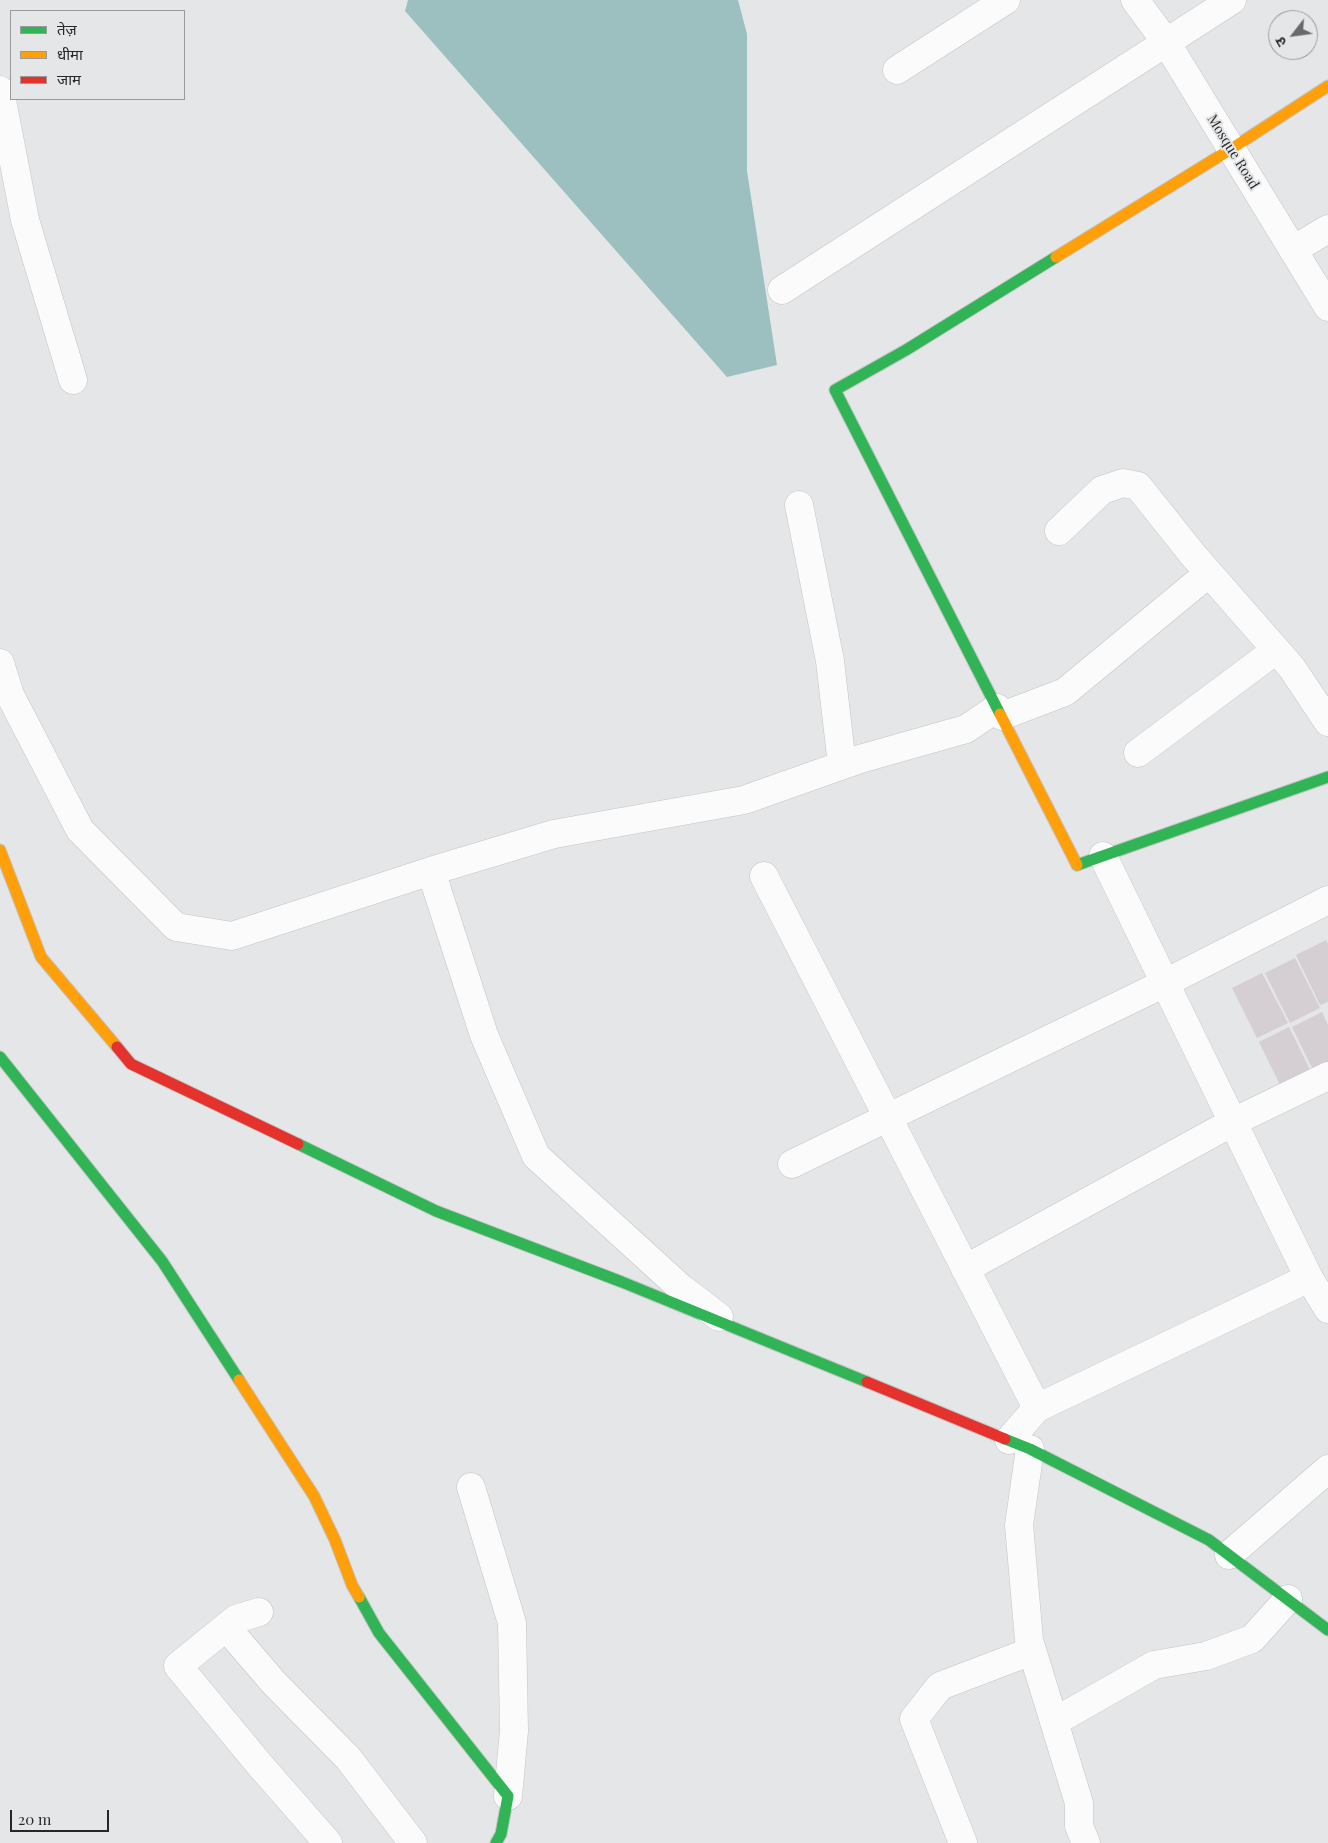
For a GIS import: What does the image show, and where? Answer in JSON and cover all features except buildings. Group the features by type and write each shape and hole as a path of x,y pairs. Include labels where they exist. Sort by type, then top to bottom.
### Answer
{"street":[{"path":"897,70 1006,0"},
{"name":"Mosque Road","path":"1135,0 1166,42 1328,307"},
{"path":"782,290 1232,0"},
{"path":"1328,86 1231,149 906,350 835,390 1078,865 1328,777"},
{"path":"0,90 25,220 73,380"},
{"path":"1294,250 1328,229"},
{"path":"1060,532 1102,490 1122,482 1138,486 1209,574 1292,668 1328,722"},
{"path":"799,505 830,661 842,765"},
{"path":"0,663 10,695 80,830 176,927 232,936 431,871 554,834 744,800 860,759 966,729 1000,712 1065,692 1209,574"},
{"path":"1138,753 1276,650"},
{"path":"0,850 41,957 131,1064 436,1211 622,1282 1019,1445 1209,1540 1328,1630"},
{"path":"1103,856 1309,1278 1328,1309"},
{"path":"431,871 484,1035 536,1156 681,1288 730,1326"},
{"path":"764,876 1037,1408"},
{"path":"792,1164 1165,983 1328,900"},
{"path":"0,1057 162,1261 314,1496 335,1540 352,1585 380,1632 508,1796"},
{"path":"965,1269 1233,1122 1328,1076"},
{"path":"1086,1843 1079,1826 1079,1803 1029,1640 1020,1525 1019,1445 1037,1408 1309,1278"},
{"path":"1229,1555 1328,1469"},
{"path":"471,1487 512,1623 514,1731 508,1796 501,1834 496,1843"},
{"path":"1054,1722 1154,1665 1206,1656 1252,1639 1288,1599"},
{"path":"259,1612 236,1619 178,1666 258,1764 328,1843"},
{"path":"226,1627 274,1683 348,1758 413,1843"},
{"path":"963,1843 914,1719 940,1686 1032,1651"}],"water":[{"path":"408,0 738,0 747,34 747,171 777,365 727,377 405,11"}],"traffic: fast":[{"path":"1000,714 835,390 906,350 1056,257"},
{"path":"1077,865 1328,777"},
{"path":"0,1057 162,1261 239,1380"},
{"path":"298,1144 436,1211 622,1282 867,1382"},
{"path":"1005,1439 1030,1449 1209,1540 1328,1630"},
{"path":"359,1597 379,1633 508,1796 501,1834 496,1843"}],"traffic: slow":[{"path":"1056,257 1231,149 1328,86"},
{"path":"1000,714 1077,865"},
{"path":"0,850 41,957 117,1047"},
{"path":"239,1380 314,1496 335,1540 352,1585 359,1597"}],"traffic: jam":[{"path":"117,1047 131,1064 298,1144"},
{"path":"867,1382 1005,1439"}]}
